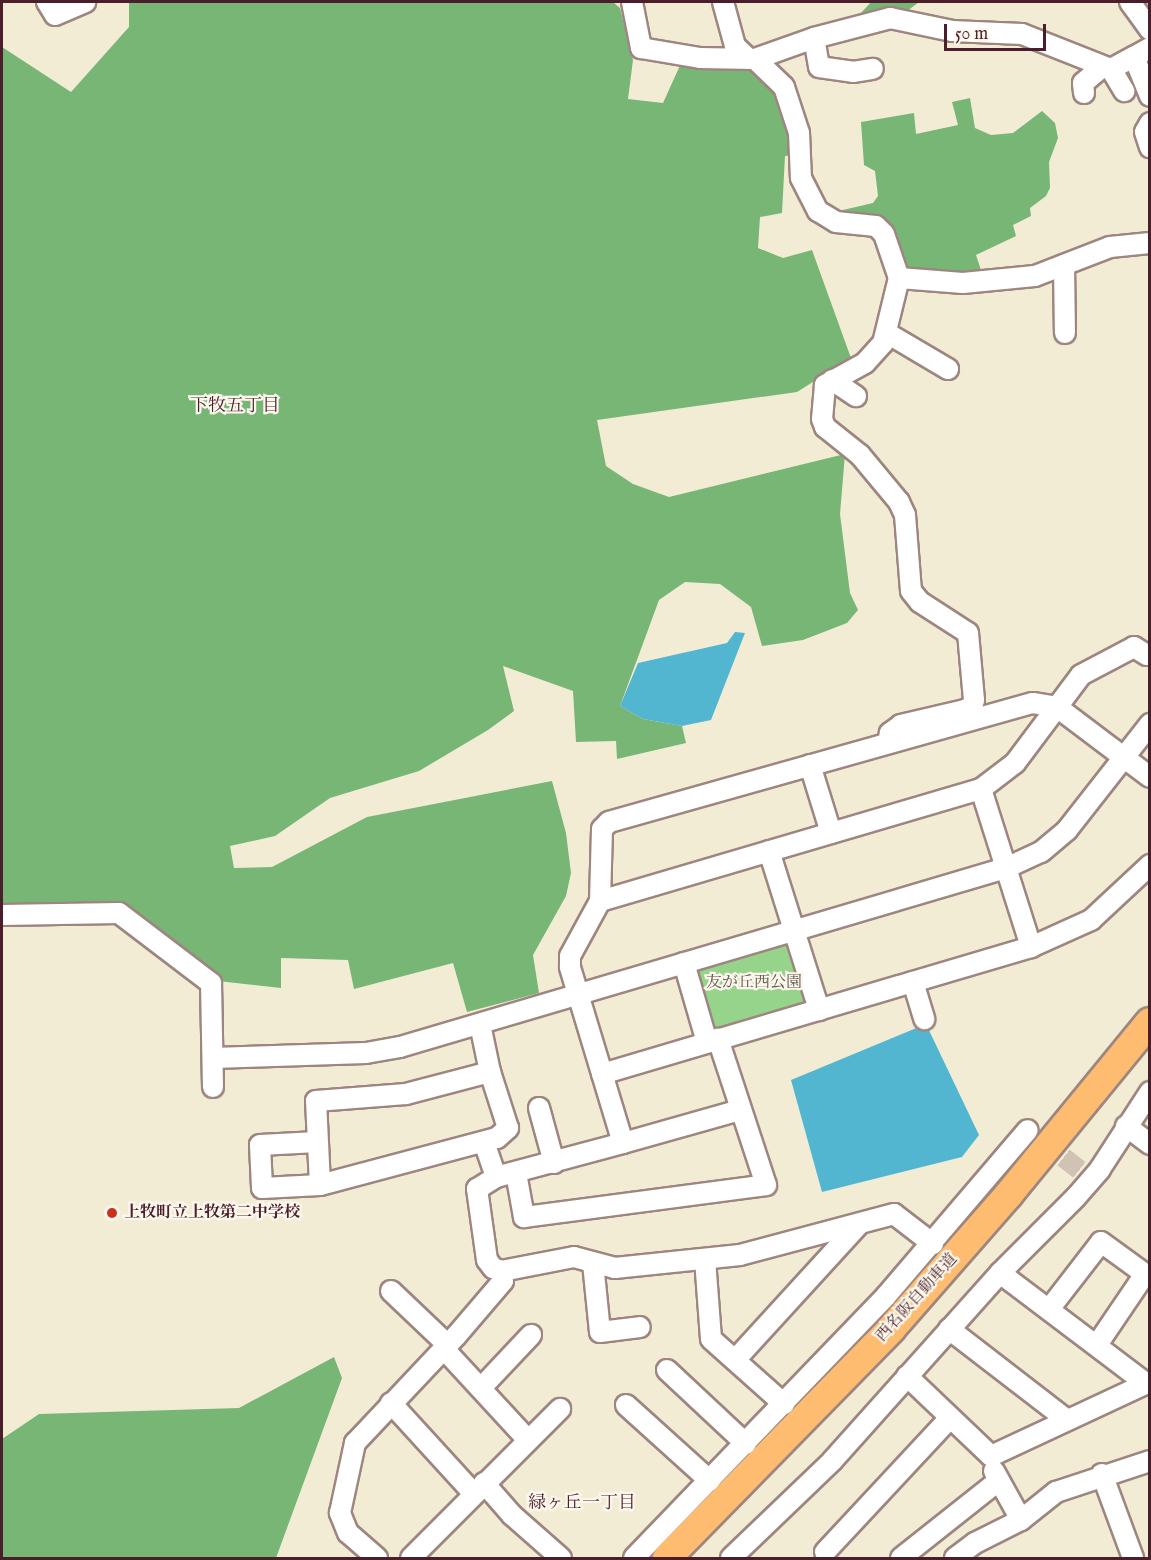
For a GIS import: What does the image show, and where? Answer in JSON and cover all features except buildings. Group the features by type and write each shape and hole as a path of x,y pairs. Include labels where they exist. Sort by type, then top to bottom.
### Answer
{"highway":[{"name":"西名阪自動車道","path":"667,1558 891,1329 1009,1194 1149,1022"},
{"name":"西名阪自動車道","path":"695,1558 904,1341 1025,1205 1149,1053"}],"street":[{"path":"47,2 55,15 85,2"},
{"path":"632,2 638,44 646,51 752,59 814,38 900,19 952,31 1022,34 1106,68 1124,91"},
{"path":"723,2 735,46 784,87 799,133 801,178 818,211 836,222 876,226 884,234 899,278 887,333 876,354 832,380 822,395 825,427 861,455 899,502 907,530 911,591 920,602 968,633 972,707 901,724 890,733 888,743"},
{"path":"1130,2 1149,30"},
{"path":"814,38 819,67 853,72 873,69"},
{"path":"1084,93 1083,83 1106,68 1142,52 1149,96"},
{"path":"1149,123 1145,132 1149,147"},
{"path":"899,278 986,282 1042,274 1110,247 1149,243"},
{"path":"1064,265 1065,333"},
{"path":"887,333 948,369"},
{"path":"832,380 856,396"},
{"path":"600,901 981,789 1015,763 1081,675 1134,647 1147,655"},
{"path":"622,1143 578,995 570,956 600,901 602,829 609,822 1033,703 1057,707 1149,777"},
{"path":"213,1058 378,1051 480,1024 1006,868 1041,852 1067,830 1149,724"},
{"path":"810,765 831,833"},
{"path":"981,789 1031,947"},
{"path":"769,851 819,1010"},
{"path":"602,1074 1031,947 1091,920 1149,865"},
{"path":"2,915 119,913 211,983 213,1087"},
{"path":"516,1173 524,1217 766,1185 684,963"},
{"path":"913,982 924,1018"},
{"path":"317,1142 260,1145 262,1188 320,1185 498,1138 508,1128 490,1072 480,1024"},
{"path":"320,1185 316,1101 406,1094 490,1072"},
{"path":"731,1558 832,1461 1000,1273 1076,1197 1100,1168 1149,1092"},
{"path":"539,1108 554,1163"},
{"path":"740,1110 554,1163 496,1177 475,1193 487,1260 493,1268 502,1271 574,1257 615,1268 741,1255 894,1214 933,1244"},
{"path":"1126,1126 1149,1144"},
{"path":"634,1558 746,1444 933,1244 1028,1130"},
{"path":"484,1142 496,1177"},
{"path":"735,1360 860,1223"},
{"path":"1050,1308 1101,1242 1145,1274 1097,1345"},
{"path":"705,1259 711,1339 784,1404"},
{"path":"593,1263 600,1332 640,1327"},
{"path":"376,1558 348,1533 340,1513 355,1443 446,1347 503,1281 502,1271"},
{"path":"991,1456 1066,1419 1148,1383 1000,1273"},
{"path":"391,1291 446,1347 528,1440"},
{"path":"949,1329 1066,1419"},
{"path":"481,1388 531,1335"},
{"path":"667,1370 746,1444"},
{"path":"906,1376 991,1456 997,1482 1022,1520"},
{"path":"391,1404 479,1488 561,1558"},
{"path":"626,1405 710,1481"},
{"path":"411,1558 560,1409"},
{"path":"825,1552 950,1418"},
{"path":"955,1558 975,1543 1022,1520 1056,1492 1102,1474 1149,1461"},
{"path":"1102,1474 1133,1558"},
{"path":"901,1558 997,1482"}],"green space":[{"path":"129,2 613,2 620,8 633,60 628,99 663,103 682,61 739,63 761,73 778,88 793,127 795,155 785,156 782,213 760,217 758,248 783,258 812,250 851,358 797,392 597,420 606,466 633,484 669,497 845,454 840,514 850,593 858,610 847,623 803,640 762,646 751,607 720,584 685,582 659,600 620,706 643,719 682,726 686,743 617,759 616,741 576,742 573,691 503,666 514,711 488,730 419,771 330,798 275,836 230,846 234,868 272,867 367,817 552,781 566,833 571,873 566,896 533,955 539,993 467,1012 453,963 354,989 348,960 281,958 281,988 218,981 117,906 2,907 2,47 71,92 129,27"},
{"path":"871,2 919,2 902,15 852,23"},
{"path":"970,98 975,128 991,135 1013,133 1042,111 1055,123 1058,138 1049,162 1050,188 1046,196 1030,208 1031,216 1013,225 1016,236 976,255 983,276 902,274 882,225 830,213 873,203 878,196 875,171 864,165 861,122 914,113 916,134 958,125 952,102"},
{"name":"友が丘西公園","path":"785,936 806,1003 710,1033 690,966"},
{"path":"334,1357 342,1378 276,1558 2,1558 2,1439 39,1414 239,1408"}],"water":[{"path":"735,632 745,633 711,720 682,726 643,719 620,706 638,663 727,643"},
{"path":"926,1024 979,1135 962,1157 822,1192 791,1080"}],"tunnel":[{"path":"1040,1139 1091,1179"}],"place":[{"name":"上牧町立上牧第二中学校","path":"112,1213"}],"district":[{"name":"下牧五丁目","path":"235,407"},
{"name":"緑ヶ丘一丁目","path":"582,1504"}]}
